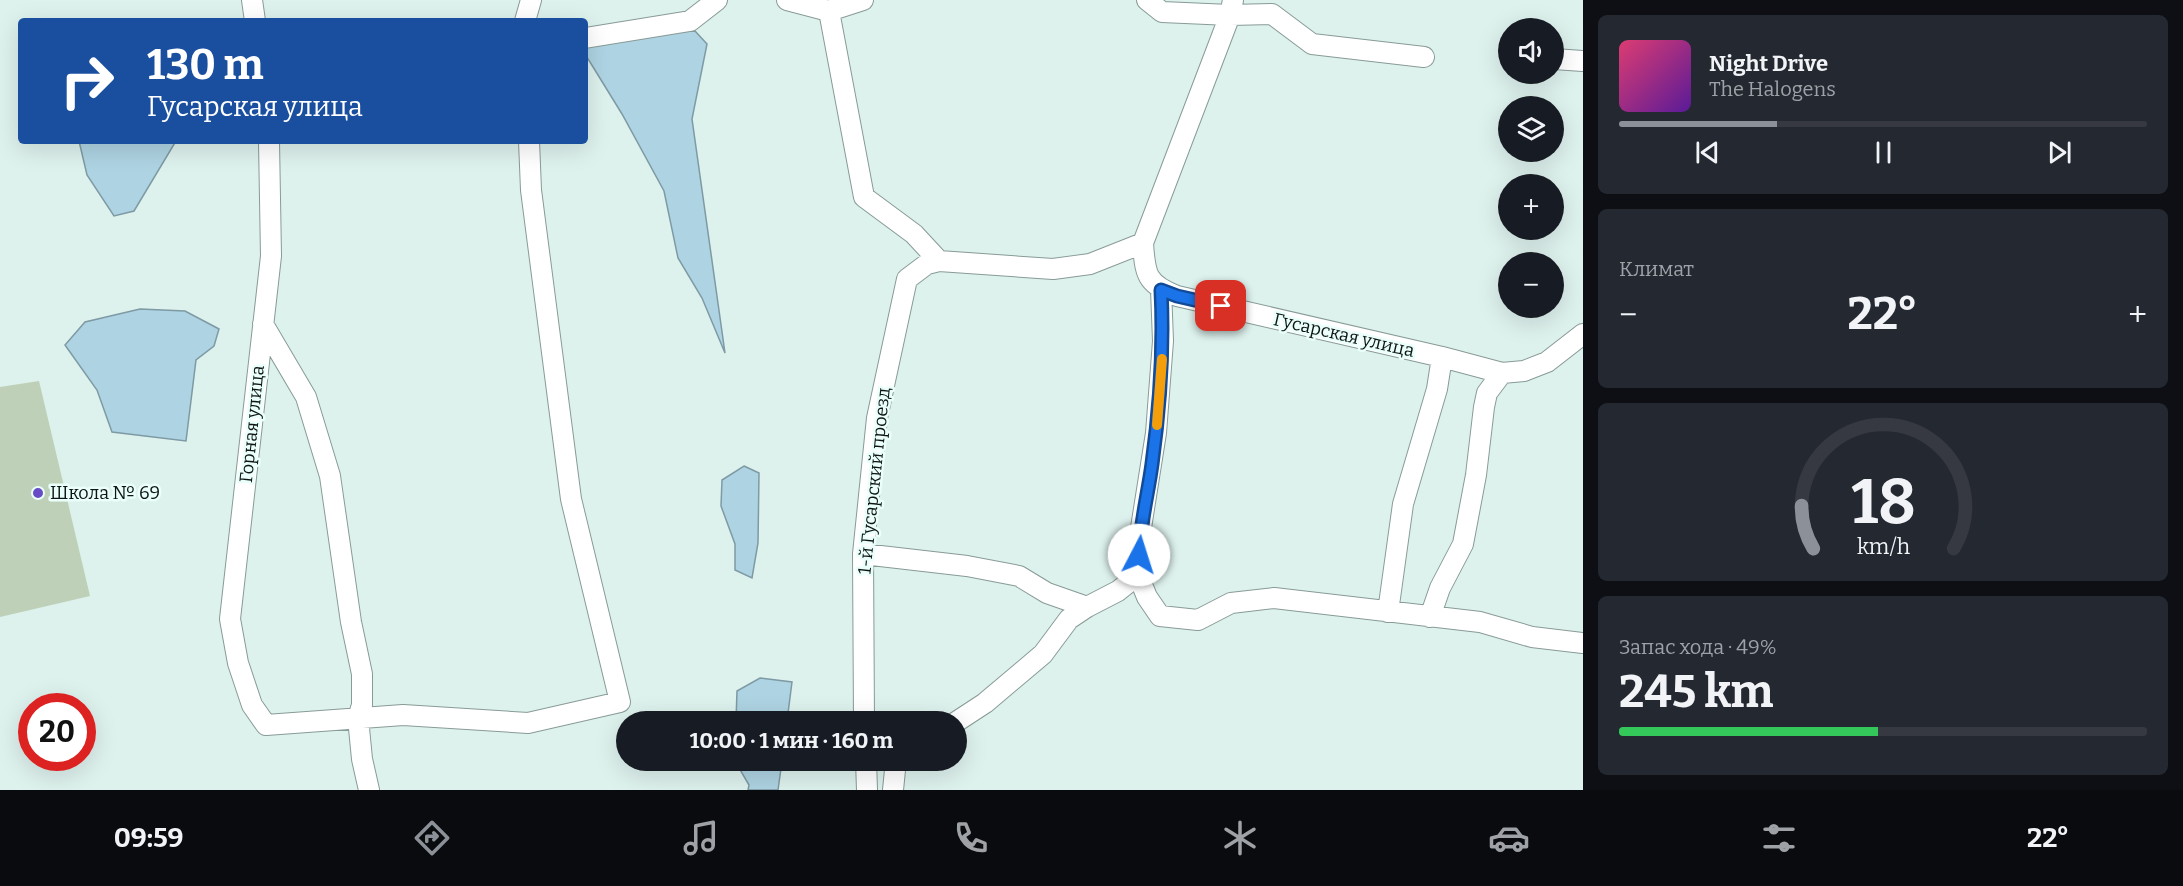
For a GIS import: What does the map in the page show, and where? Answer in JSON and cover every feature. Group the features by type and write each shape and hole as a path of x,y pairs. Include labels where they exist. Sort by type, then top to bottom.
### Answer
{"street":[{"path":"252,0 255,18"},
{"path":"526,18 531,0"},
{"path":"588,38 690,21 717,0"},
{"path":"787,0 830,11 862,0"},
{"path":"1147,0 1162,12 1232,8 1272,14 1312,44 1424,57"},
{"path":"1232,8 1143,243 1145,271 1161,290 1163,341 1156,433 1140,534 1138,575 1147,597 1160,616 1198,620 1231,603 1274,598 1480,622 1532,637 1583,643"},
{"path":"830,11 864,197 914,234 939,261 1053,269 1090,264 1143,243"},
{"path":"1564,60 1583,61"},
{"name":"Горная улица","path":"269,144 271,256 230,619 238,663 252,705 266,724 358,718"},
{"path":"358,718 403,715 528,723 620,702 571,499 531,190 529,144"},
{"name":"1-й Гусарский проезд","path":"864,711 862,554 877,418 907,279 927,264 939,261"},
{"name":"Гусарская улица","path":"1161,290 1177,296 1502,373"},
{"path":"263,324 306,398 330,476 351,622 362,674 362,705 358,718 362,759 369,790"},
{"path":"1430,617 1440,588 1463,544 1476,475 1487,393 1502,373 1524,370 1546,362 1582,332"},
{"path":"1388,612 1403,504 1437,389 1442,357"},
{"path":"862,554 967,566 1019,576 1047,593 1087,607"},
{"path":"967,715 985,703 1043,654 1069,620 1087,607 1118,591 1138,575"},
{"path":"866,771 867,790"},
{"path":"893,790 895,771"}],"green space":[{"name":"Школа № 69","path":"39,381 90,596 0,617 0,387"}],"water":[{"path":"695,31 707,44 692,119 725,353 702,298 678,258 664,191 622,114 588,59 588,47 622,34"},
{"path":"80,144 174,144 134,211 114,216 87,175"},
{"path":"140,309 185,311 219,329 214,346 196,360 186,441 112,432 97,390 65,345 85,322"},
{"path":"744,466 759,473 758,543 752,578 735,570 735,544 721,506 722,480"},
{"path":"760,678 792,682 788,711 736,711 737,691"},
{"path":"741,771 781,771 778,790 748,790 749,785"}],"slow traffic":[{"path":"1157,425 1162,359"}],"place":[{"name":"Школа № 69","path":"38,493"}],"route":[{"path":"1139,555 1140,534 1156,433 1163,341 1161,290 1221,306"}]}
